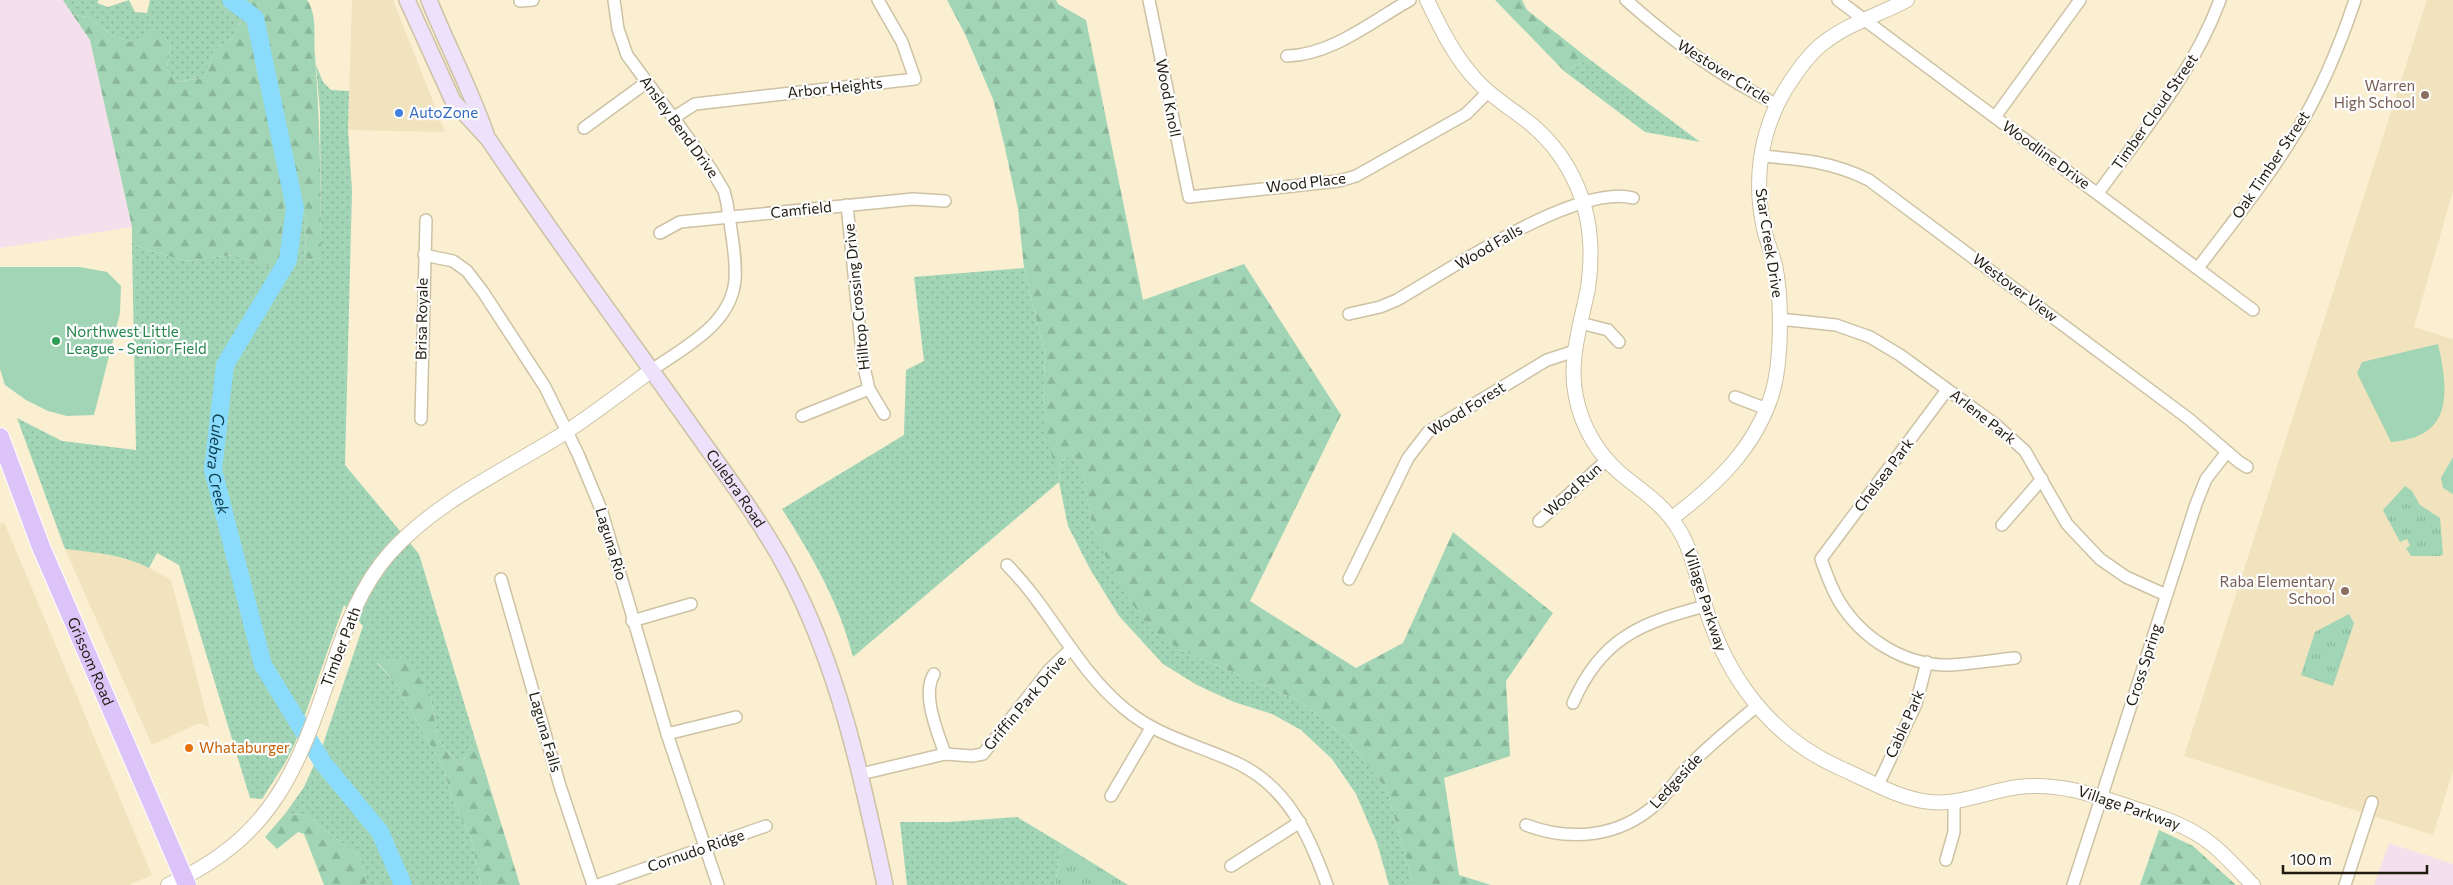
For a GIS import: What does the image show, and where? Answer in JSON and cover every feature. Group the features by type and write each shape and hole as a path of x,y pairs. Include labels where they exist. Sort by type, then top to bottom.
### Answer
{"main road":[{"name":"Culebra Road","path":"406,0 453,101 489,140 744,500 788,571 821,647 843,710 861,774 885,885"},
{"name":"Culebra Road","path":"428,0 472,94 489,140"},
{"name":"Grissom Road","path":"0,437 42,547 179,883"}],"street":[{"path":"520,1 533,0"},
{"name":"Ansley Bend Drive","path":"614,0 618,29 627,55 718,180 725,197 729,217 736,278 728,306 714,325 652,370"},
{"name":"Arbor Heights","path":"673,118 695,104 915,79 902,42 878,0"},
{"name":"Wood Knoll","path":"1149,0 1189,197"},
{"path":"1287,56 1314,52 1332,45 1410,0"},
{"name":"Village Parkway","path":"1427,0 1451,47 1464,65 1488,92 1533,126 1546,139 1568,169 1583,203 1591,254 1590,272 1575,351 1574,384 1579,411 1590,436 1607,460 1672,518 1690,550 1705,606 1726,662 1756,706 1783,731 1812,753 1878,785 1920,800 1954,802 1998,791 2035,786 2071,789 2102,797 2164,818 2197,834 2226,856 2253,885"},
{"name":"Westover Circle","path":"1626,0 1697,58 1750,91 1776,104"},
{"name":"Woodline Drive","path":"1838,0 2253,310"},
{"name":"Star Creek Drive","path":"1672,518 1715,484 1730,467 1753,436 1767,409 1776,378 1779,319 1775,267 1766,234 1758,176 1760,156 1776,104 1795,73 1825,41 1907,0"},
{"path":"1995,117 2080,0"},
{"name":"Timber Cloud Street","path":"2098,193 2182,79 2201,45 2220,0"},
{"name":"Oak Timber Street","path":"2198,268 2261,184 2296,133 2330,65 2354,0"},
{"path":"584,128 647,82"},
{"name":"Wood Place","path":"1189,197 1340,181 1356,176 1466,114 1488,92"},
{"name":"Westover View","path":"1760,156 1826,163 1846,169 1869,180 2181,413 2227,452 2248,466"},
{"name":"Wood Falls","path":"1349,314 1380,307 1396,300 1536,220 1607,196 1633,198"},
{"name":"Camfield","path":"660,233 680,222 913,199 945,201"},
{"name":"Hilltop Crossing Drive","path":"847,205 862,363 869,389 884,414"},
{"name":"Brisa Royale","path":"421,419 426,220"},
{"name":"Laguna Rio","path":"424,255 453,261 467,270 520,346 545,387 567,431 601,509 632,621 667,734 718,885"},
{"name":"Arlene Park","path":"1779,319 1827,323 1870,337 1900,355 2014,440 2025,451 2067,524 2090,550 2126,577 2166,596"},
{"path":"1580,323 1608,330 1619,342"},
{"name":"Wood Forest","path":"1349,580 1408,458 1428,432 1548,360 1575,351"},
{"name":"Timber Path","path":"179,883 212,862 240,840 258,821 288,782 304,747 351,615 388,555 415,528 444,505 567,431 652,370"},
{"path":"802,416 869,389"},
{"name":"Chelsea Park","path":"1927,662 1899,654 1864,632 1838,600 1821,559 1947,390"},
{"path":"1735,397 1767,409"},
{"name":"Cross Spring","path":"2073,885 2166,596 2206,479 2227,452"},
{"name":"Wood Run","path":"1539,521 1607,460"},
{"path":"2002,525 2042,479"},
{"path":"1007,565 1037,600 1071,649 1124,708 1151,728 1238,763 1280,793 1300,822 1327,885"},
{"name":"Laguna Falls","path":"501,579 560,786 593,885"},
{"path":"632,621 691,604"},
{"path":"1573,703 1579,688 1596,663 1623,638 1655,620 1705,606"},
{"name":"Griffin Park Drive","path":"861,774 946,754 972,756 983,754 1044,676 1071,649"},
{"path":"1927,662 1950,665 2015,658"},
{"name":"Cable Park","path":"1878,785 1916,704 1927,662"},
{"path":"934,674 928,683 930,699 935,725 946,754"},
{"name":"Ledgeside","path":"1526,826 1550,833 1581,836 1612,830 1635,820 1655,805 1703,752 1756,706"},
{"path":"667,734 736,717"},
{"path":"1112,796 1151,728"},
{"path":"1946,860 1954,832 1954,802"},
{"path":"2345,885 2372,802"},
{"path":"1231,866 1300,822"},
{"name":"Cornudo Ridge","path":"598,885 766,826"}],"shaded area":[{"path":"0,0 63,0 90,40 132,227 0,248"},
{"path":"352,0 393,0 445,132 348,130"},
{"name":"Raba Elementary School","path":"2427,0 2453,0 2453,191 2414,327 2453,339 2453,771 2433,835 2184,756"},
{"path":"4,522 152,875 129,885 0,885 0,524"},
{"path":"65,549 97,552 138,562 171,580 210,728 203,724 197,724 152,745"},
{"path":"2389,843 2453,864 2453,885 2374,885"}],"green space":[{"path":"63,0 99,0 97,3 108,7 129,0 135,12 147,13 150,0 250,0 251,2 232,38 214,50 204,78 174,82 167,68 171,44 154,28 136,44 112,35 89,17 73,15"},
{"path":"250,0 307,0 313,13 319,131 321,258 306,260 305,218 298,188 284,203 279,269 233,255 185,261 132,245 132,227 90,40 73,15 89,17 112,35 136,44 154,27 171,44 167,68 175,82 204,78 214,50 232,38 251,3"},
{"path":"947,0 1056,0 1058,4 1086,20 1143,300 1244,264 1341,415 1250,601 1356,668 1403,643 1453,532 1553,613 1506,681 1510,756 1444,778 1459,875 1491,885 1413,885 1387,790 1345,737 1298,700 1180,650 1150,628 1120,587 1093,530 1083,476 1073,455 1061,460 1059,482 1048,442 1043,407 1045,355 1024,268 1018,209 1005,148 993,99 965,34"},
{"path":"1495,0 1522,0 1527,10 1589,59 1564,71"},
{"path":"1589,59 1700,142 1645,132 1564,71"},
{"path":"316,65 323,82 331,90 349,91 348,130 352,191 345,465 419,554 475,739 460,766 438,740 430,693 377,663 394,681 444,769 451,795 471,838 481,885 367,885 360,857 306,815 285,814 304,787 322,747 363,626 344,605 295,743 285,763 262,799 250,798 179,565 157,553 149,568 119,557 65,549 17,418 62,441 136,450 132,245 185,261 233,255 278,268 284,203 298,188 305,218 306,260 321,258 320,111"},
{"name":"Northwest Little League - Senior Field","path":"0,267 80,267 107,272 121,286 120,313 94,415 67,416 48,411 26,400 5,385 0,369"},
{"path":"1024,268 1045,355 1043,407 1059,480 1061,460 1073,455 1083,475 1093,530 1180,650 1298,700 1345,737 1387,790 1413,885 1389,885 1377,843 1356,794 1332,759 1301,730 1272,714 1234,702 1197,685 1163,664 1119,616 1090,569 1068,526 1059,482 853,657 840,617 824,580 782,509 904,435 906,370 924,361 914,277"},
{"path":"2438,344 2444,379 2444,395 2442,409 2436,422 2426,431 2411,438 2391,442 2357,373 2362,362"},
{"path":"2453,457 2453,494 2443,488 2441,478"},
{"path":"2405,486 2412,491 2420,505 2440,518 2443,554 2440,556 2411,556 2406,548 2410,546 2407,539 2400,542 2383,510"},
{"path":"2349,614 2354,623 2333,686 2301,675 2315,632"},
{"path":"406,659 430,693 438,740 460,766 475,739 520,885 481,885 471,838 451,795 444,769 394,681 377,662"},
{"path":"285,814 306,815 360,857 367,885 324,885 304,834 298,832 277,849 265,837"},
{"path":"1017,817 1062,844 1055,885 907,885 900,822 949,822"},
{"path":"2159,830 2193,846 2236,885 2140,885"},
{"path":"1062,844 1128,885 1055,885"}],"waterway":[{"name":"Culebra Creek","path":"231,0 255,18 295,208 288,260 225,365 213,470 263,665 323,763 380,832 403,885"}],"place":[{"name":"Warren High School","path":"2425,95"},
{"name":"AutoZone","path":"399,113"},
{"name":"Northwest Little League - Senior Field","path":"56,341"},
{"name":"Raba Elementary School","path":"2345,591"},
{"name":"Whataburger","path":"189,748"}]}
